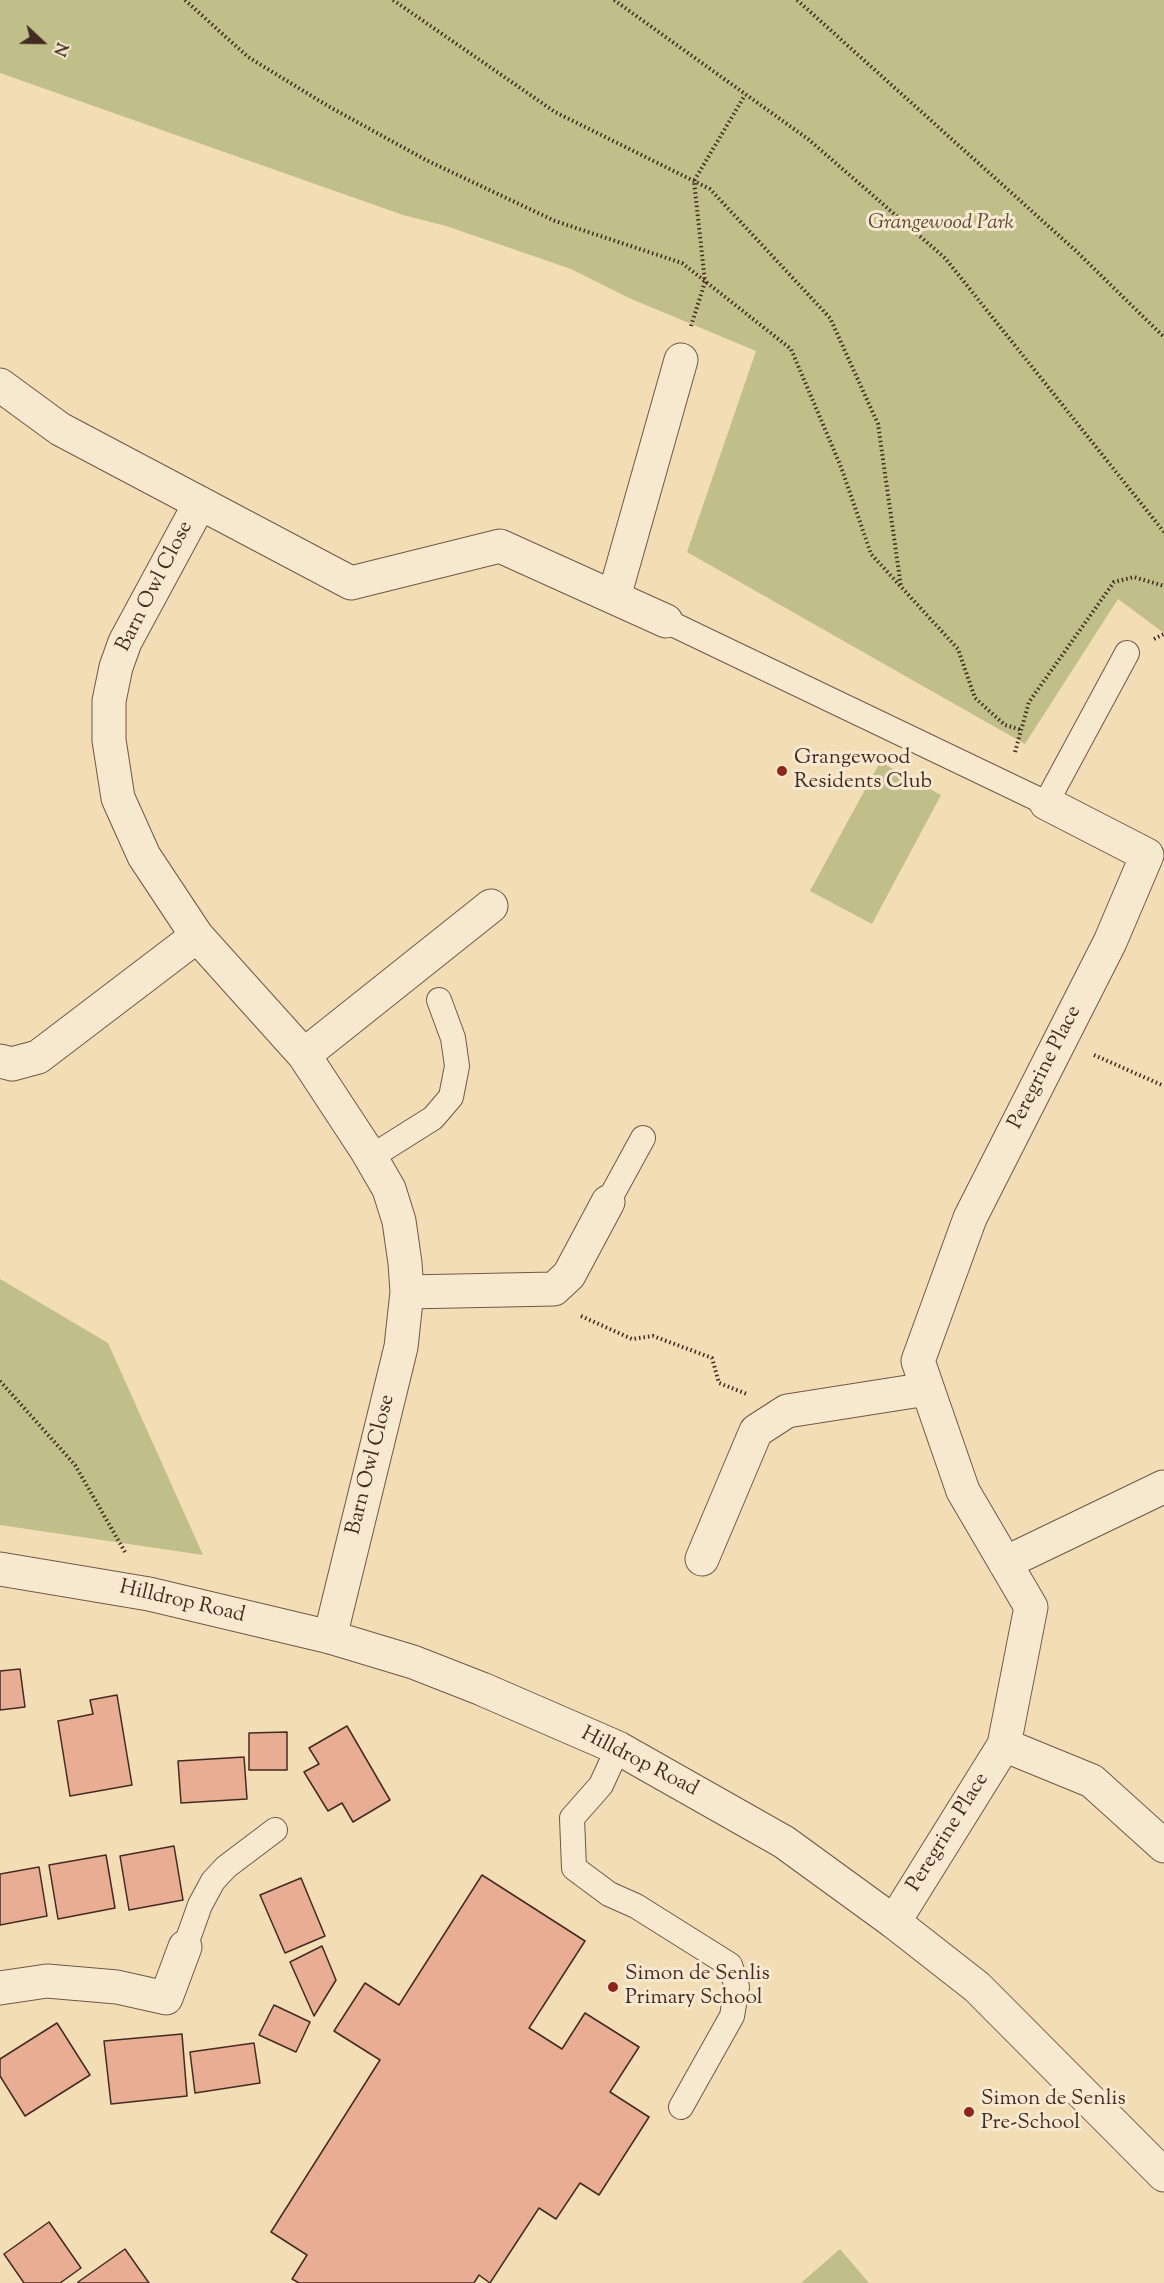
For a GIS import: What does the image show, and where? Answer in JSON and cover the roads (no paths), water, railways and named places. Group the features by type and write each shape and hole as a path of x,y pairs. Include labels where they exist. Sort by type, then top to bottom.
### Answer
{"street":[{"path":"614,597 681,360"},
{"name":"Barn Owl Close","path":"0,385 60,429 351,583 500,546 666,621"},
{"name":"Barn Owl Close","path":"200,503 126,642 116,667 109,702 109,740 118,798 144,856 197,936 304,1055 371,1157 389,1189 399,1221 407,1292 401,1347 330,1637"},
{"name":"Peregrine Place","path":"894,1922 1004,1745 1032,1607 963,1491 918,1361 970,1218 1110,942 1147,855 1046,803"},
{"path":"304,1055 491,906"},
{"path":"0,1061 12,1064 38,1057 197,936"},
{"path":"407,1292 554,1289 569,1275 608,1202"},
{"path":"702,1560 756,1431 787,1411 927,1389"},
{"path":"1005,1563 1163,1487"},
{"name":"Hilldrop Road","path":"0,1569 149,1594 330,1637 413,1662 618,1748 784,1842 894,1922 977,1987 1164,2175"},
{"path":"1004,1745 1092,1781 1164,1846"},
{"path":"0,1988 47,1981 117,1987 166,1998 185,1947"}],"lane":[{"path":"666,621 1046,803 1127,653"},
{"path":"371,1157 433,1118 451,1097 457,1066 453,1038 439,1000"},
{"path":"608,1202 643,1138"},
{"path":"618,1748 601,1785 572,1818 574,1868 609,1894 636,1906 730,1965 737,1987 732,2016 681,2107"},
{"path":"185,1947 200,1905 213,1881 226,1866 275,1830"}],"place":[{"name":"Grangewood Residents Club","path":"782,771"},
{"name":"Simon de Senlis Primary School","path":"613,1987"},
{"name":"Simon de Senlis Pre-School","path":"969,2112"}],"park label":[{"name":"Grangewood Park","path":"941,224"}]}
